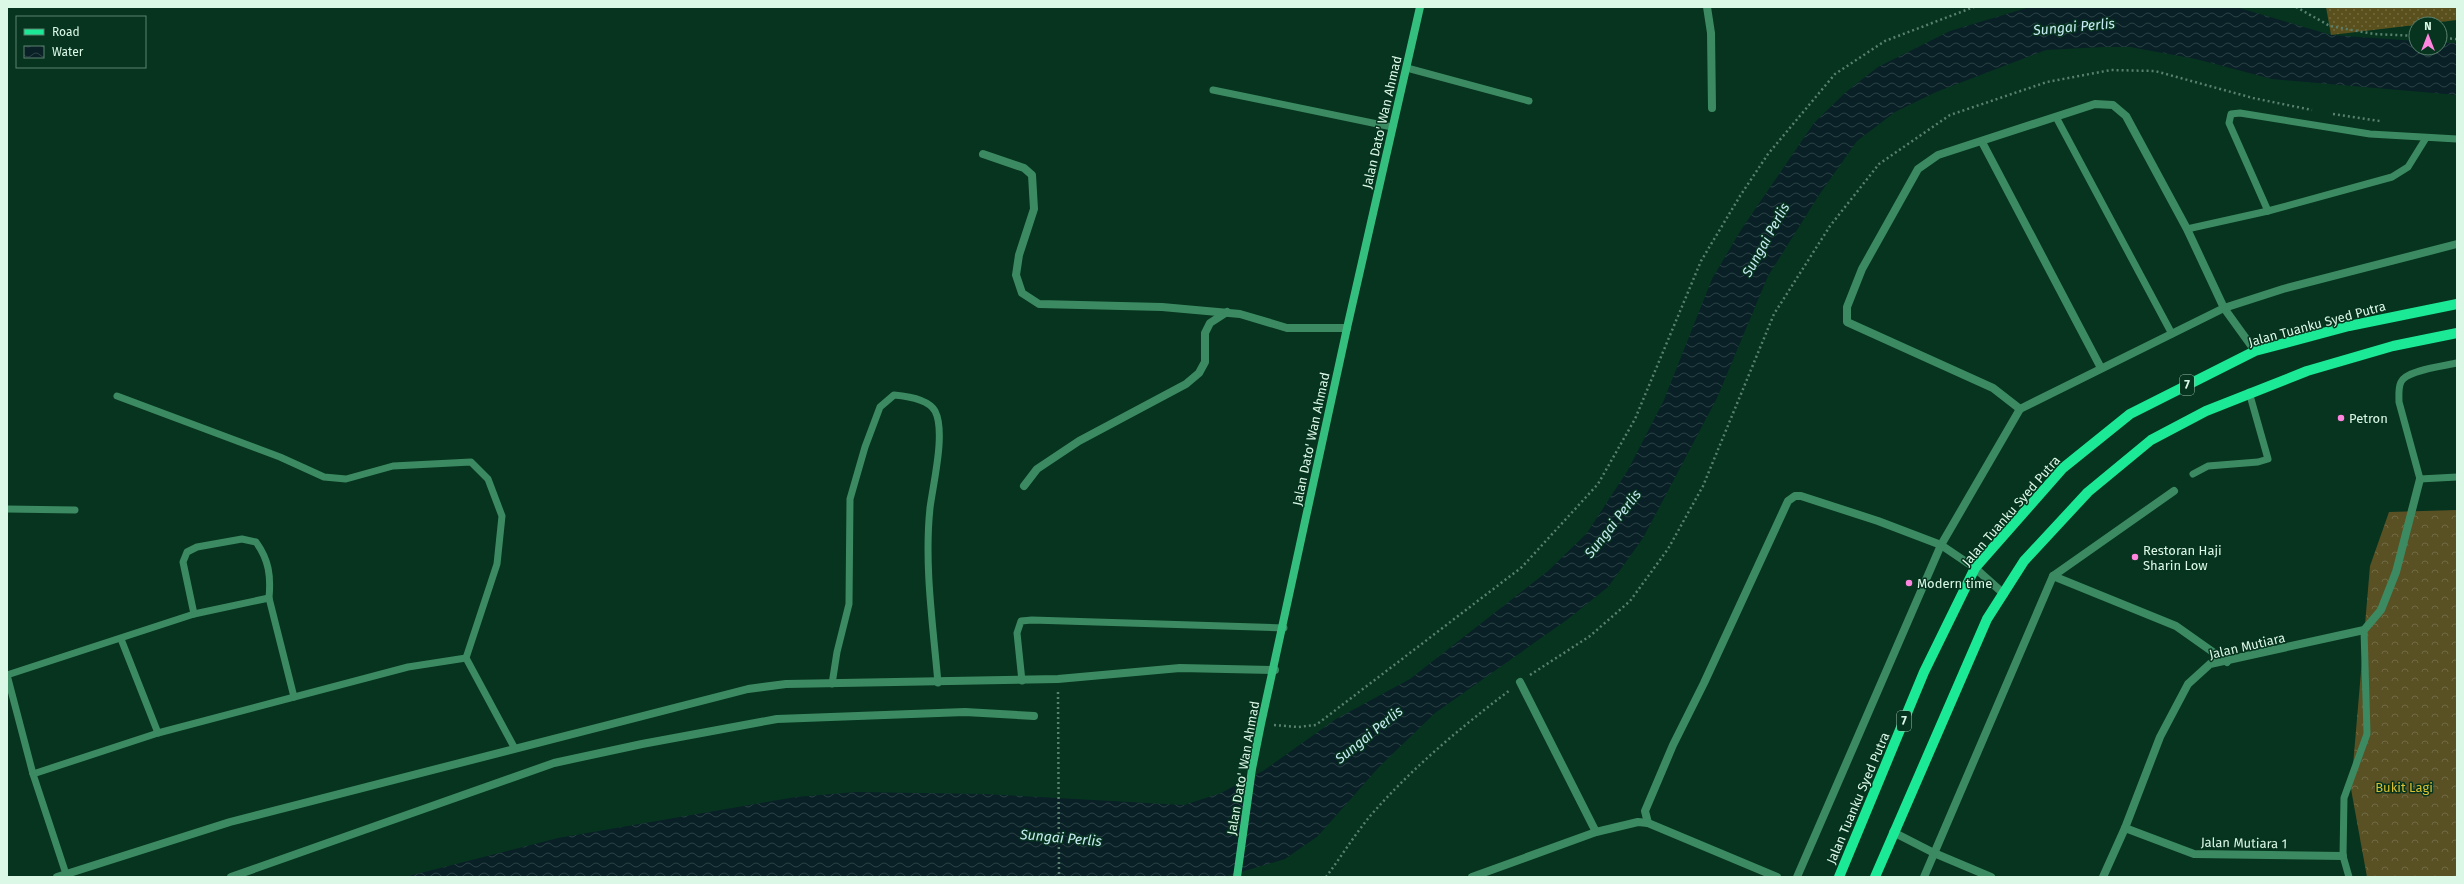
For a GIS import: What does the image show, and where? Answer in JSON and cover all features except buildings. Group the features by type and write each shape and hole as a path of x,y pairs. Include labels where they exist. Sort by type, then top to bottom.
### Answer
{"main road":[{"name":"Jalan Dato' Wan Ahmad","path":"1236,877 1252,770 1261,724 1275,670 1347,328 1420,7"},
{"name":"Jalan Tuanku Syed Putra","path":"1839,877 1924,672 1975,568 2063,468 2130,414 2255,352 2349,326 2457,304"},
{"name":"7","path":"1875,877 1893,832 1987,619 2024,561 2088,492 2150,440 2206,411 2249,392 2307,371 2365,354 2457,333"}],"street":[{"path":"1707,7 1710,33 1712,108"},
{"path":"2020,409 1993,388 1847,322 1847,307 1862,269 1918,169 1938,155 1982,142 2095,104 2113,105 2126,116 2187,229 2224,308 2255,352"},
{"path":"1982,142 2101,368"},
{"path":"983,154 1024,168 1032,175 1034,209 1019,255 1016,275 1022,293 1039,304 1162,307 1226,312 1287,328 1347,328"},
{"path":"1797,877 1941,545 2020,409 2224,308 2283,289 2457,244"},
{"path":"1024,486 1037,469 1079,441 1186,384 1199,373 1205,362 1205,333 1210,323 1226,312"},
{"path":"2364,630 2381,610 2396,572 2420,479"},
{"path":"1924,877 2053,576 2174,491"},
{"path":"1648,823 1645,811 1673,745 1704,683 1788,501 1795,496 1801,496 1878,521 1941,545 1975,568 2004,594"},
{"path":"2053,576 2176,626 2227,662"},
{"name":"Jalan Mutiara","path":"2103,877 2125,828 2160,737 2188,684 2210,664 2227,662 2364,630"},
{"path":"57,877 162,845 230,822 514,747 748,688 786,684 1022,681 1180,668 1275,670"},
{"path":"1520,682 1596,832"},
{"path":"231,877 554,763 649,743 777,719 965,712 1034,716"},
{"path":"1472,877 1596,832 1638,822 1648,823 1777,877"},
{"name":"Jalan Mutiara 1","path":"2125,828 2194,854 2344,856"},
{"path":"1893,832 1934,853 1991,877"}],"lane":[{"path":"1407,68 1528,101"},
{"path":"1213,90 1392,127"},
{"path":"2268,211 2229,123 2231,114 2240,113 2370,134 2457,139"},
{"path":"2056,117 2172,334"},
{"path":"2187,229 2268,211 2392,177 2408,167 2426,138"},
{"path":"2457,363 2407,374 2400,383 2399,402 2420,479 2457,477"},
{"path":"2192,474 2208,466 2258,462 2268,459 2249,392"},
{"path":"117,396 280,457 324,477 346,479 393,466 471,462 488,478 502,516 497,564 466,658 494,713 514,747"},
{"path":"832,684 837,652 849,604 850,499 863,455 880,407 894,396 907,396 926,403 935,411 938,424 939,440 930,510 929,552 938,683"},
{"path":"7,508 75,510"},
{"path":"194,614 183,562 187,552 197,547 242,539 256,542 265,554 271,577 269,598 294,697"},
{"path":"66,874 42,796 33,774 7,675 121,640 194,614 269,598"},
{"path":"1022,681 1017,633 1022,621 1032,620 1284,628"},
{"path":"2349,877 2344,856 2344,798 2367,734 2364,630"},
{"path":"121,640 158,733"},
{"path":"33,774 158,733 408,667 466,658"}],"path":[{"path":"1261,724 1298,727 1316,725 1522,567 1598,484 1635,419 1701,261 1740,196 1768,154 1835,74 1885,41 1974,7"},
{"path":"2296,7 2330,26 2374,34 2408,36"},
{"path":"1326,877 1370,816 1411,773 1465,725 1520,682 1590,636 1630,601 1668,549 1703,486 1774,314 1830,226 1879,164 1950,115 2047,82 2111,70 2155,71 2253,98 2315,111"},
{"path":"2329,113 2386,122"},
{"path":"1058,679 1060,877"}],"shaded area":[{"path":"2326,7 2457,7 2457,20 2448,21 2448,16 2408,16 2408,26 2331,35"}],"green space":[{"name":"Bukit Lagi","path":"2457,510 2457,877 2367,877 2351,789 2370,566 2389,512"}],"water":[{"name":"Sungai Perlis","path":"2030,7 2236,7 2331,35 2408,40 2408,56 2448,56 2448,43 2457,43 2457,95 2272,79 2196,59 2130,47 2103,47 2046,50 1936,92 1895,112 1857,141 1819,195 1768,276 1717,398 1643,538 1608,587 1568,619 1435,713 1379,767 1318,836 1285,859 1224,877 405,877 558,838 796,797 856,792 984,794 1184,805 1221,793 1263,771 1336,719 1410,679 1548,571 1587,533 1628,470 1664,400 1712,279 1741,230 1814,123 1846,92 1878,67 1950,31"}],"place":[{"name":"Petron","path":"2341,418"},
{"name":"Restoran Haji Sharin Low","path":"2135,557"},
{"name":"Modern time","path":"1909,583"}]}
